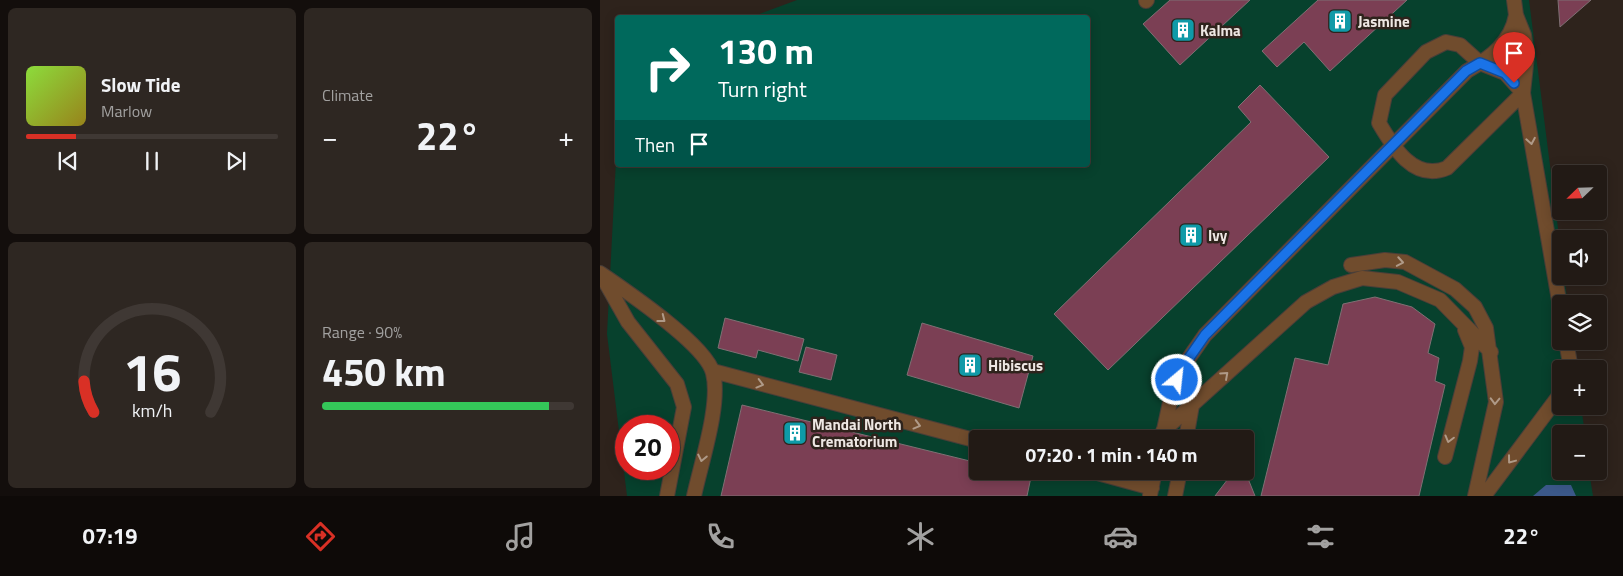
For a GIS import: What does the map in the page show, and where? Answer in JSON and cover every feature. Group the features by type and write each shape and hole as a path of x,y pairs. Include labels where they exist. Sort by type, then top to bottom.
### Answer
{"lane":[{"path":"1514,0 1516,14 1524,35 1527,56 1523,93 1558,295"},
{"path":"1164,430 1172,393 1182,368 1205,335 1466,71 1493,55 1502,45 1514,24 1516,14"},
{"path":"1446,42 1460,45 1480,63 1505,73 1523,93 1447,168 1437,172 1424,172 1415,167 1392,146 1379,123 1385,95 1426,52 1446,42"},
{"path":"1351,265 1385,260 1405,262 1455,289 1475,307 1486,328 1491,352 1496,402 1475,496"},
{"path":"600,273 694,345 713,371 715,397 694,496"},
{"path":"600,273 628,322 676,384 684,407 667,496"},
{"path":"1168,430 1192,405 1306,302 1333,287 1362,278 1398,282 1440,300 1491,352"},
{"path":"1445,457 1472,347 1464,324"},
{"path":"713,371 969,439"},
{"path":"1188,430 1192,405"},
{"path":"1484,496 1552,406"},
{"path":"1116,480 1151,492"},
{"path":"1175,496 1178,480"}],"green space":[{"path":"797,0 1529,0 1552,181 1552,220 1557,220 1558,230 1552,230 1552,285 1565,285 1567,295 1552,295 1552,350 1566,350 1571,360 1552,360 1552,415 1582,415 1584,425 1552,425 1552,480 1590,480 1593,496 627,496 625,480 680,480 680,415 617,415 607,334 616,167 1090,167 1090,15 756,15"}],"water":[{"path":"1546,485 1571,485 1576,496 1533,496"}],"building":[{"name":"Kalma","path":"1170,0 1250,0 1180,65 1143,24"},
{"name":"Jasmine","path":"1318,0 1407,0 1330,71 1304,42 1277,67 1262,51"},
{"path":"1558,0 1591,0 1560,27"},
{"name":"Ivy","path":"1260,85 1329,157 1108,370 1054,314 1251,122 1238,107"},
{"path":"1375,297 1412,307 1435,324 1428,353 1439,358 1435,381 1445,385 1419,496 1261,496 1295,358 1328,365 1343,304"},
{"path":"725,318 804,339 798,361 758,350 756,358 718,348"},
{"name":"Hibiscus","path":"922,323 1033,356 1019,408 907,375"},
{"path":"806,347 837,355 831,380 799,372"},
{"name":"Mandai North Crematorium","path":"742,405 969,461 969,480 1030,480 1027,496 721,496"},
{"path":"1227,480 1249,480 1255,496 1215,496"}],"place":[{"name":"Jasmine","path":"1340,21"},
{"name":"Kalma","path":"1183,30"},
{"name":"Ivy","path":"1191,235"},
{"name":"Hibiscus","path":"970,365"},
{"name":"Mandai North Crematorium","path":"795,433"}],"route":[{"path":"1177,380 1182,368 1205,335 1466,71 1480,63 1505,73 1514,83"}]}
